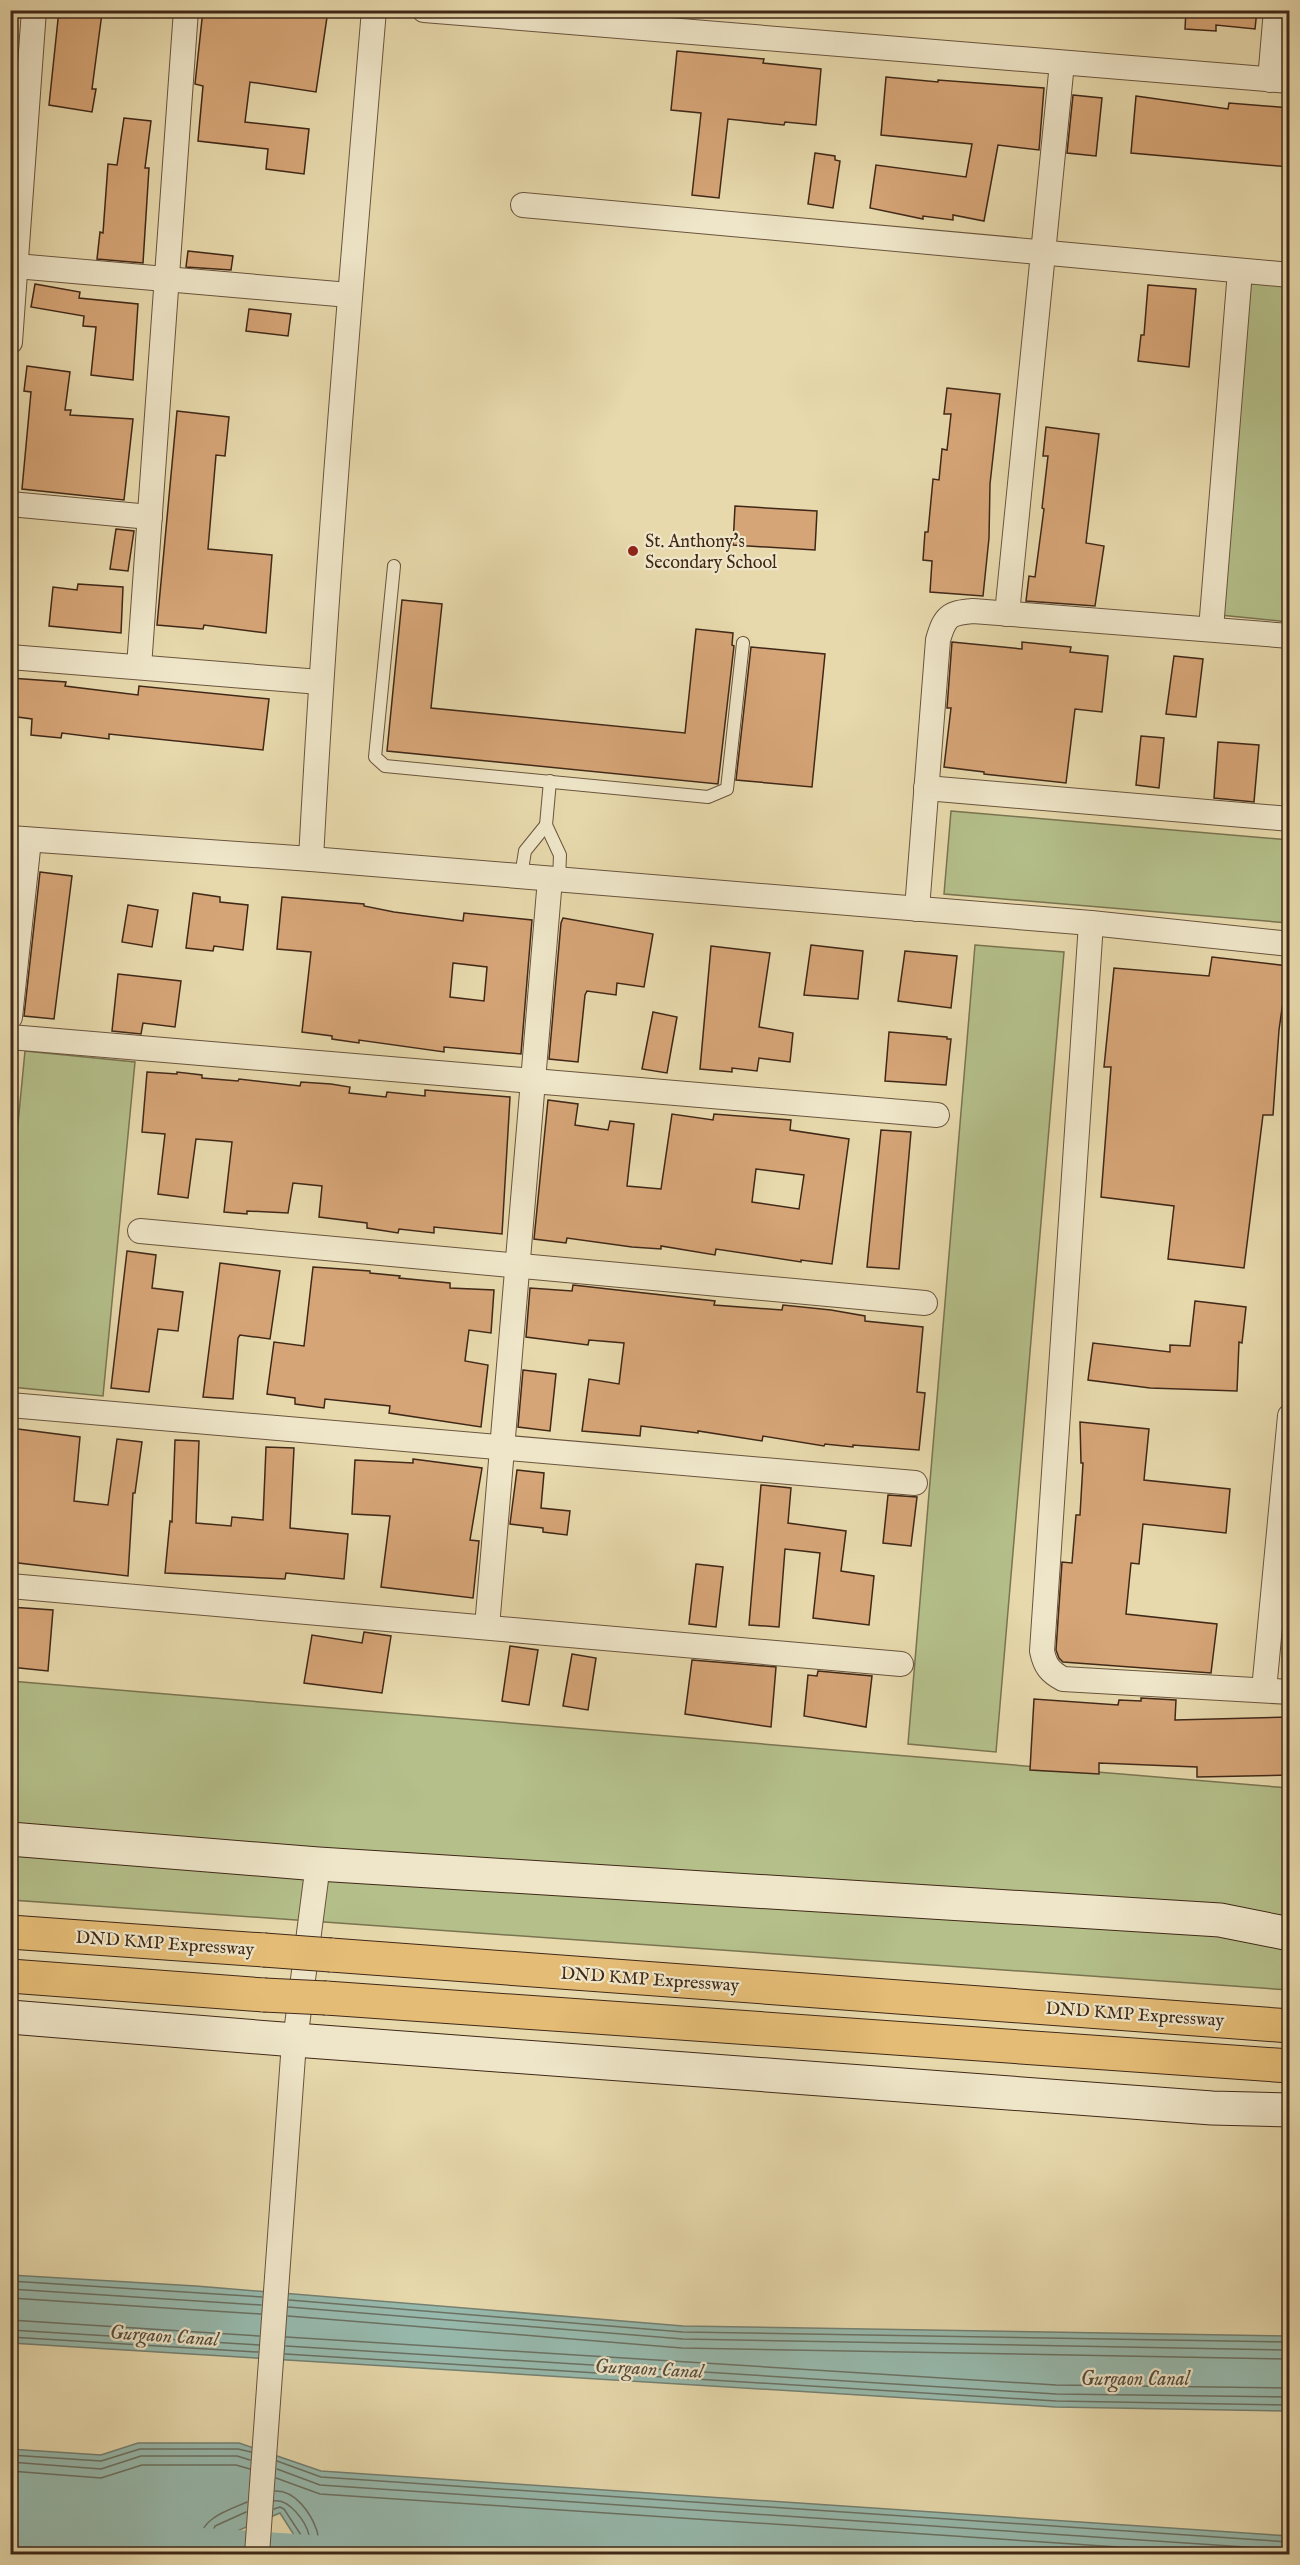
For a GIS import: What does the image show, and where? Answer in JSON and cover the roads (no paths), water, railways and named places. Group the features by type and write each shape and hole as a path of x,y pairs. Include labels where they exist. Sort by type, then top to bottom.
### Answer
{"highway":[{"name":"DND KMP Expressway","path":"10,1932 1290,2026"},
{"path":"10,1976 1290,2066"}],"street":[{"path":"10,342 16,266 18,127 34,10"},
{"path":"139,667 186,10"},
{"path":"311,859 320,682 349,295 374,10"},
{"path":"424,10 1280,81 1276,10"},
{"path":"1007,614 1062,63"},
{"path":"523,205 1290,275"},
{"path":"16,266 349,295"},
{"path":"1211,629 1240,271"},
{"path":"10,504 150,517"},
{"path":"917,909 938,640 943,622 953,613 974,611 1290,636"},
{"path":"10,657 320,682"},
{"path":"926,788 1290,819"},
{"path":"10,1017 20,839 311,859 1091,923 1290,944"},
{"path":"488,1628 533,1081 555,880"},
{"path":"1091,923 1042,1651 1045,1665 1052,1673 1063,1679 1290,1692"},
{"path":"10,1037 937,1115"},
{"path":"140,1231 925,1303"},
{"path":"10,1405 915,1483"},
{"path":"1264,1690 1285,1516 1290,1416"},
{"path":"10,1586 901,1664"},
{"path":"10,1839 318,1864 1220,1920 1290,1934"},
{"path":"257,2554 294,2048 318,1864"},
{"path":"10,2017 294,2048 1212,2108 1290,2110"}],"lane":[{"path":"394,566 375,757 386,766 708,797 727,789 743,643"},
{"path":"550,781 546,825 560,855 555,880"},
{"path":"521,876 525,851 546,825"}],"water":[{"name":"Gurgaon Canal","path":"10,2275 196,2286 683,2326 1289,2336 1289,2411 1055,2407 11,2343"},
{"path":"138,2443 239,2443 321,2471 1289,2536 1289,2554 295,2554 296,2538 280,2513 225,2536 218,2554 11,2554 10,2449 101,2455"}],"waterway":[{"path":"190,2539 326,2548"}],"place":[{"name":"St. Anthony's Secondary School","path":"633,551"}]}
